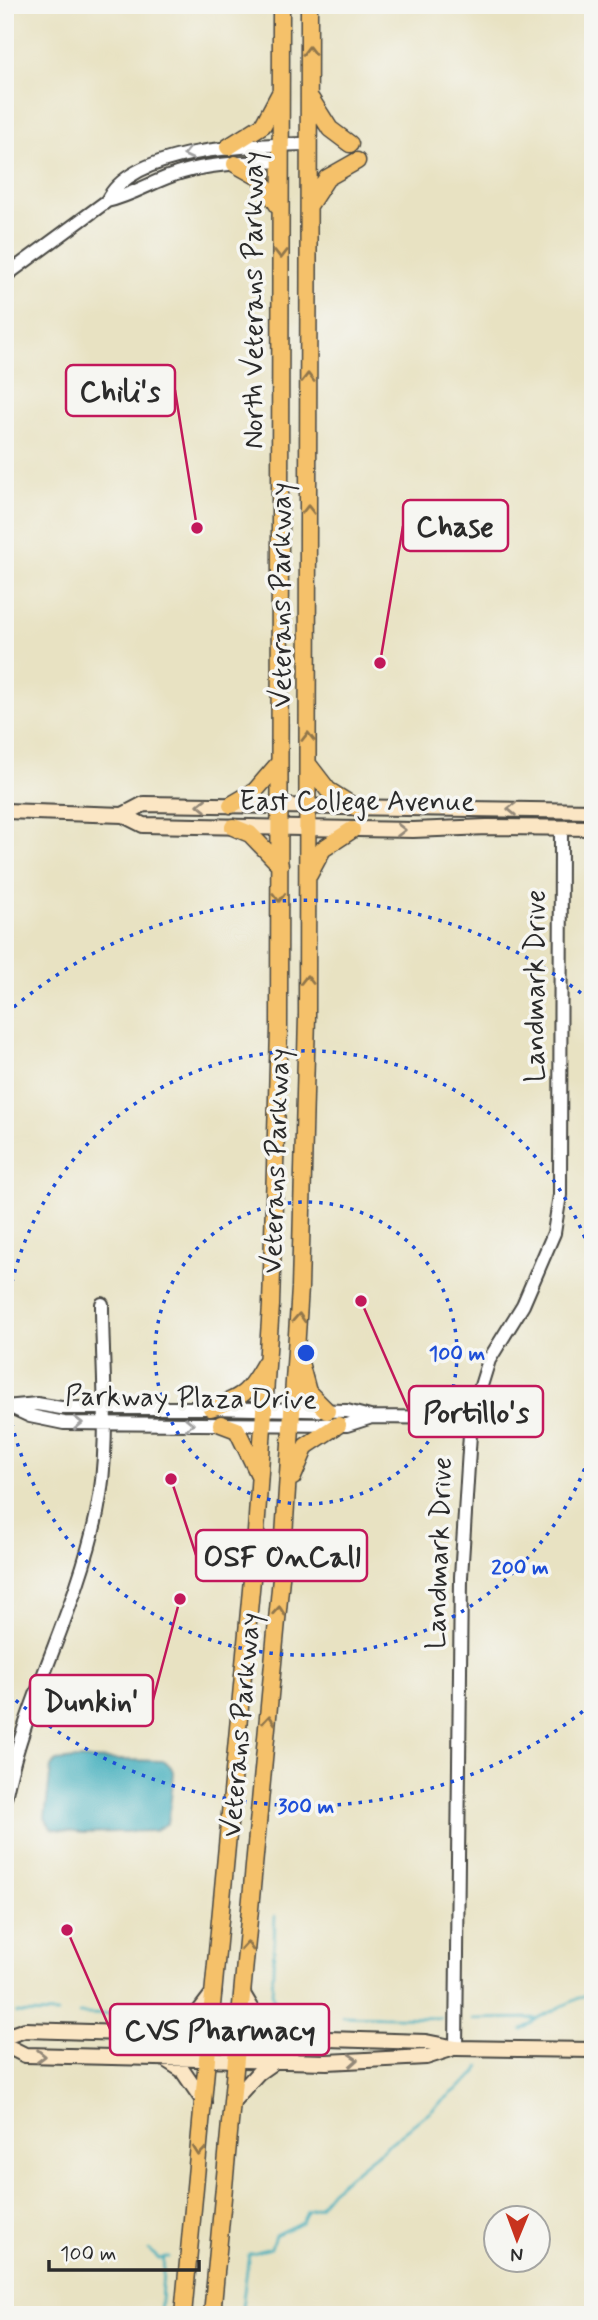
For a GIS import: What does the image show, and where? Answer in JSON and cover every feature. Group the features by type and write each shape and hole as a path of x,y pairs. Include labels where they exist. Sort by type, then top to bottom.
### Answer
{"highway":[{"name":"North Veterans Parkway","path":"279,805 281,5"},
{"name":"Veterans Parkway","path":"212,2315 289,1485 297,1352 305,1145 308,877 309,5"},
{"path":"228,147 263,125 280,93"},
{"path":"309,96 330,130 350,144"},
{"path":"309,206 327,178 357,161"},
{"path":"234,164 260,178 281,210"},
{"path":"231,805 255,792 279,763"},
{"path":"308,764 328,790 355,807"},
{"name":"Veterans Parkway","path":"183,2315 265,1417 278,1101 279,805"},
{"path":"233,827 250,834 280,865"},
{"path":"308,877 323,849 352,830"},
{"path":"297,1352 308,1392 327,1411"},
{"path":"211,1408 240,1398 250,1390 268,1358"},
{"path":"221,1424 237,1430 261,1479"},
{"path":"289,1485 306,1447 338,1425"}],"main road":[{"name":"East College Avenue","path":"123,815 144,804 593,811"},
{"name":"East College Avenue","path":"5,811 123,815 143,825 352,830 593,828"},
{"path":"163,2035 192,2021 214,1992"},
{"path":"243,1994 262,2026 283,2040"},
{"path":"5,2037 25,2030 238,2039 426,2042 456,2048 593,2050"},
{"path":"5,2045 25,2055 236,2061 426,2057 456,2048"},
{"path":"162,2057 182,2070 204,2102"},
{"path":"232,2102 258,2073 275,2061"}],"street":[{"path":"107,201 113,188 178,156 228,147 309,144"},
{"path":"5,276 107,201 125,197 181,172 234,164 280,162"},
{"name":"Landmark Drive","path":"456,2048 461,1577 471,1418 489,1360 523,1305 554,1233 560,1195 561,828"},
{"path":"5,1798 18,1749 93,1530 102,1468 102,1304"},
{"name":"Parkway Plaza Drive","path":"9,1408 37,1404 61,1408 211,1408 338,1425 370,1417"},
{"name":"Parkway Plaza Drive","path":"9,1408 30,1416 64,1423 221,1424 265,1417"},
{"name":"Parkway Plaza Drive","path":"293,1418 327,1411 347,1411 370,1417 471,1418"}],"water":[{"path":"56,1761 165,1761 174,1774 168,1823 154,1831 82,1833 51,1828 45,1818 51,1767"}],"waterway":[{"path":"275,1916 272,1995 276,2003 287,2012 325,2016"},
{"path":"522,2030 538,2018 593,1991"},
{"path":"275,2019 282,2011"},
{"path":"16,2013 57,2014"},
{"path":"79,2014 170,2015"},
{"path":"342,2016 441,2018"},
{"path":"473,2019 535,2018"},
{"path":"241,2315 249,2254 271,2248 275,2235 302,2222 307,2211 319,2206 332,2190 476,2074 480,2066"},
{"path":"149,2250 159,2259 163,2258"},
{"path":"160,2315 164,2257 169,2257"}],"place":[{"name":"Chili's","path":"197,528"},
{"name":"Chase","path":"380,663"},
{"name":"Portillo's","path":"361,1301"},
{"name":"OSF OnCall","path":"171,1479"},
{"name":"Dunkin'","path":"180,1599"},
{"name":"CVS Pharmacy","path":"67,1930"}]}
